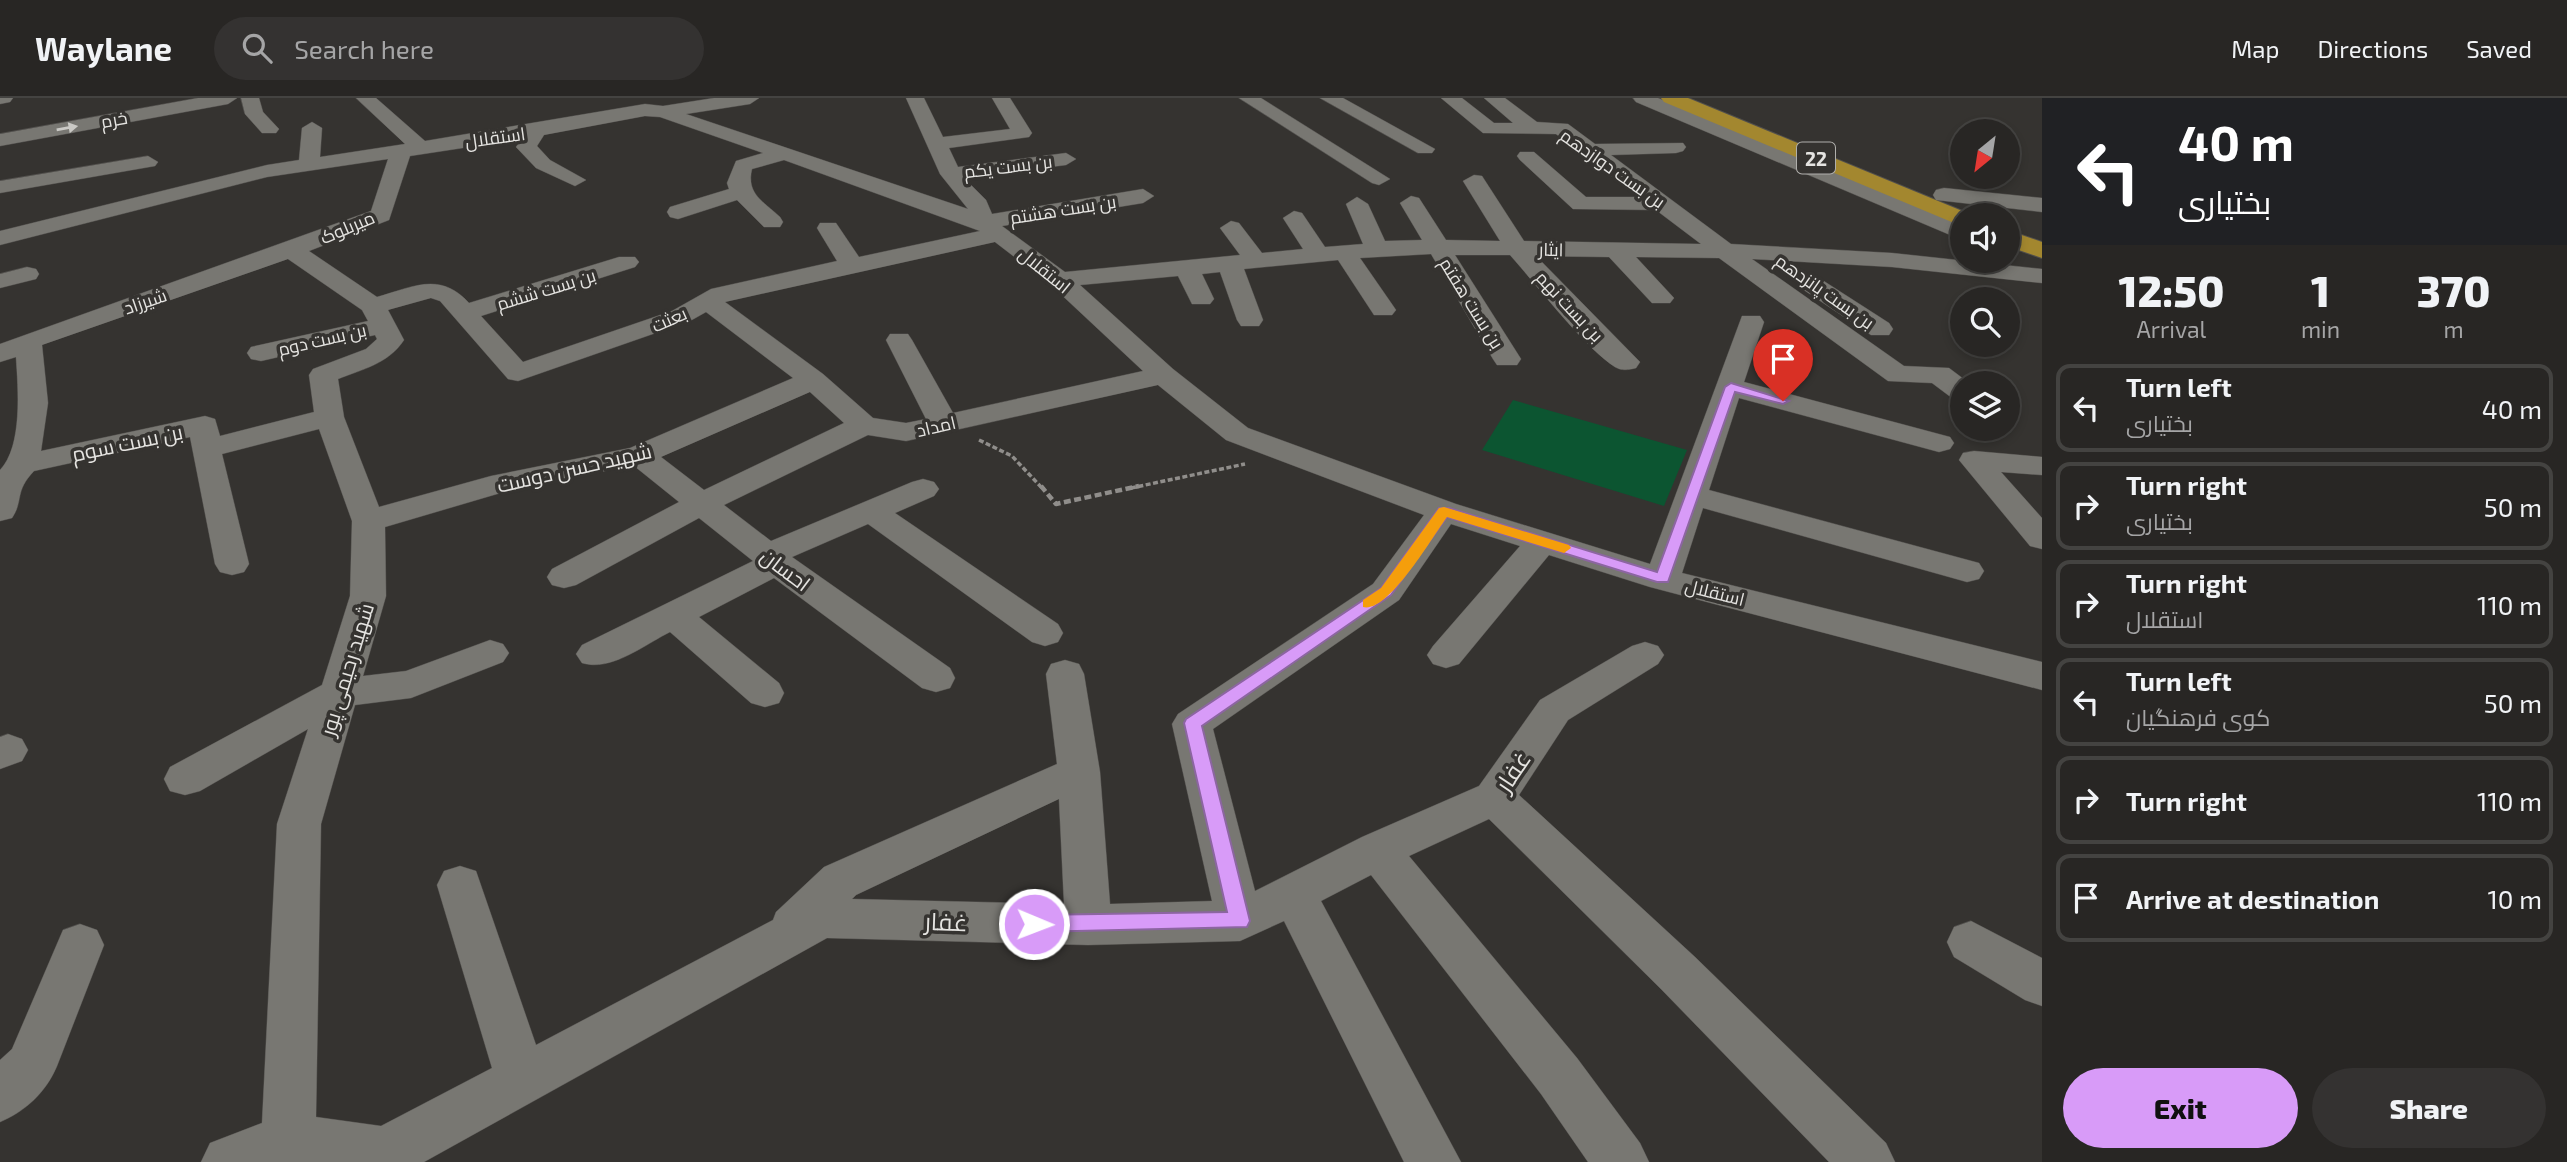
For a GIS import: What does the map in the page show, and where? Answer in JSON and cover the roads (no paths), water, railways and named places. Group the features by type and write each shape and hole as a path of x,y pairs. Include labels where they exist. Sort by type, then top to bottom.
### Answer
{"highway":[{"name":"22","path":"1682,103 1950,213"},
{"name":"22","path":"1682,103 1964,203"},
{"path":"2020,226 2042,235"},
{"path":"2020,242 2042,251"}],"street":[{"path":"116,100 170,98"},
{"name":"خرم","path":"0,140 228,98"},
{"path":"250,98 254,114 269,129"},
{"path":"361,100 398,98"},
{"path":"644,107 750,98"},
{"path":"915,98 950,174 978,205 991,228"},
{"path":"936,144 1022,133 1001,98"},
{"path":"1248,98 1379,178"},
{"path":"1329,98 1425,149"},
{"path":"1450,98 1490,130 1532,128"},
{"name":"بن بست دوازدهم","path":"1493,98 1532,128 1561,128 1800,307 1898,374 1939,374 1950,383"},
{"path":"1642,98 1682,103 1813,170 1950,228"},
{"path":"361,100 411,150"},
{"name":"استقلال","path":"0,238 267,171 537,131 644,107 991,228 1060,280 1164,375 1237,434 1444,511 1662,579 2042,676"},
{"path":"309,165 312,128"},
{"path":"1561,128 1588,128"},
{"path":"537,131 526,147 543,164 575,180"},
{"path":"1592,150 1676,147"},
{"name":"میربلوک","path":"291,250 381,215 411,150"},
{"path":"772,222 740,192 738,183 743,165 784,154"},
{"path":"1527,156 1581,205 1664,203"},
{"name":"بن بست یکم","path":"950,174 1066,159"},
{"path":"0,187 148,162"},
{"path":"1813,170 1836,166"},
{"name":"بن بست نهم","path":"1474,181 1516,248 1603,342 1626,362"},
{"path":"678,212 740,192"},
{"path":"1944,195 2042,205"},
{"name":"بن بست هشتم","path":"991,228 1143,196"},
{"path":"1411,203 1438,247"},
{"path":"1357,204 1377,249"},
{"path":"1294,218 1332,253 1383,310"},
{"path":"828,228 853,267"},
{"name":"بعثت","path":"462,298 518,373 681,316 720,293 853,267 991,228"},
{"path":"1231,228 1256,261"},
{"name":"ایثار","path":"1060,280 1377,249 1438,247 1770,253 1892,260 2042,276"},
{"name":"بن بست هفتم","path":"1438,247 1507,359"},
{"path":"1615,249 1661,298"},
{"path":"291,250 378,315 432,290 462,298"},
{"name":"شیرزاد","path":"0,355 28,341 291,250"},
{"path":"535,266 587,250"},
{"name":"بن بست پانزدهم","path":"1770,253 1837,302 1880,329"},
{"path":"2020,258 2042,267"},
{"name":"بن بست ششم","path":"462,298 626,262"},
{"path":"1229,263 1250,320"},
{"path":"1187,268 1200,299"},
{"path":"0,281 27,274"},
{"path":"564,576 701,504 864,425 813,380 706,300"},
{"name":"بن بست دوم","path":"261,353 378,315"},
{"name":"شهید رحیمی پور","path":"288,1142 289,1050 299,824 368,596 368,522 328,418 323,375 376,355 391,340 378,315"},
{"path":"1662,579 1731,387 1751,322"},
{"path":"900,340 955,431"},
{"path":"0,511 5,483 23,464 34,403 28,341"},
{"name":"امداد","path":"864,425 906,432 955,431 1164,375"},
{"name":"شهید حسن دوست","path":"368,522 491,486 639,455 813,380"},
{"path":"1731,387 1939,443"},
{"name":"بن بست سوم","path":"23,464 205,425 206,449 328,418"},
{"path":"206,449 232,564"},
{"name":"احسان","path":"639,455 772,559 936,678"},
{"path":"2042,466 1974,460 2042,538"},
{"path":"595,654 673,615 772,559 923,489"},
{"path":"1692,495 1967,571"},
{"path":"871,511 1045,633"},
{"path":"1240,921 1192,723 1386,592 1444,511"},
{"path":"1446,655 1542,541"},
{"path":"673,615 765,693"},
{"path":"184,779 339,693 411,684 491,653"},
{"name":"غفار","path":"388,1158 521,1079 821,918 1088,925 1240,921 1378,850 1494,798 1554,710 1645,655"},
{"path":"1065,674 1079,772 1088,925"},
{"path":"784,936 840,881 1079,772"},
{"path":"1494,798 1678,973 1867,1162"},
{"path":"1378,850 1559,1076 1621,1162"},
{"path":"460,885 521,1079"},
{"path":"1293,893 1433,1162"},
{"path":"1971,942 2042,984"},
{"path":"0,1096 31,1066 80,945"},
{"path":"229,1162 288,1142 388,1158"}]}
